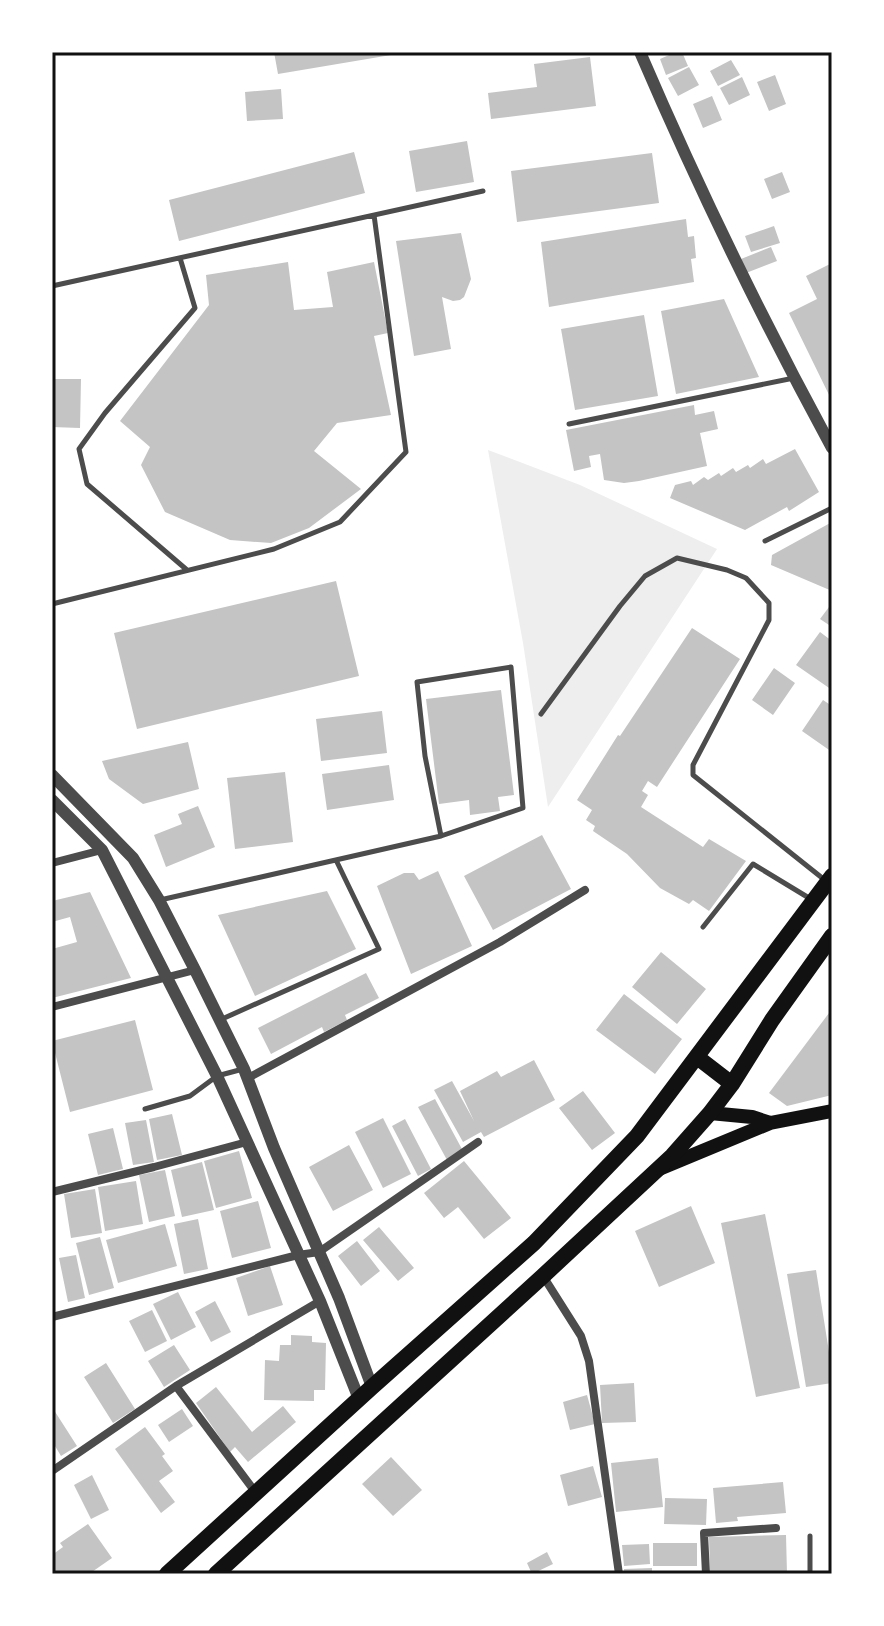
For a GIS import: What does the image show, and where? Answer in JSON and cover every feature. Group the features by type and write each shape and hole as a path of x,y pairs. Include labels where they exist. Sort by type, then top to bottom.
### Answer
{"main road":[{"path":"167,1574 534,1243 637,1136 830,879"},
{"path":"216,1574 658,1170 732,1084 772,1020 832,936"},
{"path":"697,1057 732,1084"},
{"path":"658,1170 770,1123 832,1111"},
{"path":"710,1113 752,1117 770,1123"}],"street":[{"path":"640,52 685,157 832,448"},
{"path":"52,775 133,858 159,900 246,1074 274,1148 339,1298 372,1387"},
{"path":"52,800 102,850 168,978 217,1076 320,1301 359,1399"},
{"path":"52,863 102,850"},
{"path":"246,1074 500,942 585,890"},
{"path":"52,1007 195,970"},
{"path":"52,1192 247,1142"},
{"path":"52,1317 319,1252 478,1142"},
{"path":"543,1276 581,1336 589,1361 619,1574"},
{"path":"52,1471 176,1386 320,1301"},
{"path":"176,1386 256,1493"},
{"path":"706,1574 704,1533 776,1528"}],"lane":[{"path":"52,286 483,191"},
{"path":"52,604 274,549 340,522 406,452 374,215"},
{"path":"180,258 195,308 105,413 79,449 87,484 187,570"},
{"path":"569,424 794,378"},
{"path":"765,541 832,508"},
{"path":"541,714 645,576 677,558 746,578 769,603 769,620 693,765 693,775 830,879"},
{"path":"159,900 441,836 523,808 511,667 417,682 425,756 441,836"},
{"path":"220,1020 379,949 336,860"},
{"path":"703,927 753,864 814,901"},
{"path":"145,1109 190,1096 217,1076 246,1074"},
{"path":"810,1536 810,1574"}],"shaded area":[{"path":"488,450 580,485 717,549 548,807 523,643"}],"building":[{"path":"274,52 390,52 391,55 278,74"},
{"path":"682,52 688,66 666,75 660,59"},
{"path":"590,57 596,106 491,119 488,93 537,87 534,64"},
{"path":"731,60 740,75 718,86 710,71"},
{"path":"689,67 699,85 678,96 668,78"},
{"path":"775,75 786,104 769,111 757,82"},
{"path":"742,77 750,95 729,105 720,88"},
{"path":"281,89 283,119 247,121 245,92"},
{"path":"712,96 722,120 703,128 693,104"},
{"path":"467,141 474,182 416,192 409,151"},
{"path":"354,152 365,193 179,241 169,200"},
{"path":"652,153 659,203 517,222 511,171"},
{"path":"782,172 790,192 772,199 764,179"},
{"path":"686,219 688,237 694,236 696,258 691,259 694,282 549,307 541,242"},
{"path":"774,226 780,243 751,252 745,236"},
{"path":"461,233 471,279 460,300 442,297 451,349 414,356 396,241"},
{"path":"771,247 777,261 746,273 741,259"},
{"path":"288,262 294,310 333,307 327,272 374,262 388,333 374,336 391,415 337,423 314,451 361,489 309,528 271,543 230,540 165,512 141,465 150,447 120,421 209,305 206,275"},
{"path":"832,263 832,401 789,313 817,299 806,276"},
{"path":"724,299 759,377 676,394 661,311"},
{"path":"644,315 658,396 575,410 561,329"},
{"path":"52,379 81,379 80,428 52,427"},
{"path":"694,405 695,415 714,411 718,429 700,433 707,466 624,483 604,480 600,454 589,456 591,467 574,471 566,430"},
{"path":"795,449 819,492 789,511 787,507 745,530 670,498 675,485 691,481 693,485 704,477 708,480 719,473 721,476 733,468 736,472 748,465 750,468 763,459 766,464"},
{"path":"832,522 832,591 771,565 772,555"},
{"path":"336,581 359,676 137,729 114,633"},
{"path":"832,603 832,627 820,619"},
{"path":"692,628 740,659 657,787 648,781 642,791 648,795 641,807 703,847 709,839 746,861 709,911 693,900 689,904 660,888 627,854 593,831 595,826 586,820 592,810 577,800"},
{"path":"820,632 832,641 832,690 796,665"},
{"path":"774,668 795,683 773,715 752,700"},
{"path":"501,690 514,795 498,797 500,811 470,815 469,800 439,804 426,699"},
{"path":"823,700 832,706 832,752 802,731"},
{"path":"382,711 387,753 321,761 316,719"},
{"path":"188,742 199,789 143,804 109,779 102,761"},
{"path":"389,765 394,800 327,810 322,774"},
{"path":"285,772 293,842 235,849 227,778"},
{"path":"198,806 215,847 166,867 154,835 182,824 178,814"},
{"path":"542,835 571,889 493,930 464,876"},
{"path":"438,871 472,946 411,974 377,886 404,873 414,873 419,880"},
{"path":"327,891 356,949 255,996 218,915"},
{"path":"90,892 131,978 52,998 52,949 77,942 70,917 52,922 52,901"},
{"path":"661,952 706,989 677,1024 632,987"},
{"path":"366,973 379,998 345,1015 347,1020 324,1032 322,1027 271,1054 258,1028"},
{"path":"624,994 682,1039 655,1074 596,1030"},
{"path":"832,1009 832,1095 787,1106 769,1093"},
{"path":"135,1020 153,1090 70,1112 52,1041"},
{"path":"534,1060 555,1100 484,1137 481,1132 463,1142 434,1090 452,1081 474,1121 460,1091 497,1071 501,1077"},
{"path":"583,1091 615,1133 592,1150 559,1108"},
{"path":"435,1099 463,1151 447,1160 418,1107"},
{"path":"172,1114 182,1155 157,1160 149,1119"},
{"path":"383,1118 411,1174 383,1188 355,1132"},
{"path":"405,1119 431,1169 418,1176 392,1126"},
{"path":"146,1120 154,1162 133,1165 125,1123"},
{"path":"113,1128 123,1169 98,1175 88,1134"},
{"path":"349,1145 373,1190 333,1211 309,1167"},
{"path":"239,1151 252,1198 216,1208 204,1161"},
{"path":"464,1161 511,1218 484,1239 458,1207 444,1218 424,1193"},
{"path":"202,1162 214,1210 182,1217 171,1170"},
{"path":"165,1170 175,1216 149,1222 139,1175"},
{"path":"136,1181 143,1224 105,1231 98,1187"},
{"path":"95,1189 102,1233 71,1238 64,1194"},
{"path":"258,1201 271,1248 232,1258 220,1211"},
{"path":"691,1206 715,1263 659,1287 635,1231"},
{"path":"765,1214 800,1388 756,1397 721,1223"},
{"path":"198,1219 208,1269 184,1274 174,1224"},
{"path":"165,1224 177,1266 118,1283 106,1240"},
{"path":"379,1227 414,1268 398,1281 363,1240"},
{"path":"100,1237 114,1288 89,1295 76,1243"},
{"path":"357,1241 380,1271 361,1286 338,1256"},
{"path":"76,1255 85,1298 68,1302 59,1258"},
{"path":"270,1266 283,1305 248,1316 236,1278"},
{"path":"816,1270 832,1383 806,1387 787,1274"},
{"path":"178,1292 196,1327 171,1340 153,1304"},
{"path":"215,1301 231,1332 211,1342 195,1312"},
{"path":"152,1310 167,1341 145,1352 129,1321"},
{"path":"291,1335 312,1336 312,1342 326,1343 325,1390 314,1390 314,1401 264,1400 265,1360 279,1361 280,1345 291,1345"},
{"path":"174,1345 190,1370 164,1387 148,1361"},
{"path":"106,1363 135,1409 113,1423 84,1377"},
{"path":"634,1383 636,1422 602,1423 600,1385"},
{"path":"216,1387 252,1432 283,1406 296,1422 248,1462 235,1447 230,1452 196,1403"},
{"path":"587,1395 595,1424 570,1430 563,1402"},
{"path":"52,1407 77,1446 61,1456 52,1441"},
{"path":"182,1409 193,1426 169,1442 158,1425"},
{"path":"145,1427 173,1471 159,1481 175,1502 161,1513 115,1449"},
{"path":"391,1457 422,1490 393,1516 362,1484"},
{"path":"658,1458 663,1507 616,1512 611,1463"},
{"path":"593,1466 602,1497 568,1506 560,1475"},
{"path":"92,1475 109,1510 91,1519 74,1485"},
{"path":"783,1482 786,1513 737,1517 738,1521 716,1523 713,1488"},
{"path":"665,1498 707,1499 706,1525 664,1524"},
{"path":"88,1524 112,1558 89,1574 52,1574 52,1555 63,1547 60,1543"},
{"path":"786,1535 787,1574 710,1574 709,1537"},
{"path":"653,1543 697,1543 697,1566 653,1566"},
{"path":"649,1544 650,1564 624,1566 622,1545"},
{"path":"547,1552 553,1564 532,1574 527,1563"},
{"path":"652,1568 652,1574 624,1574 624,1569"}]}
